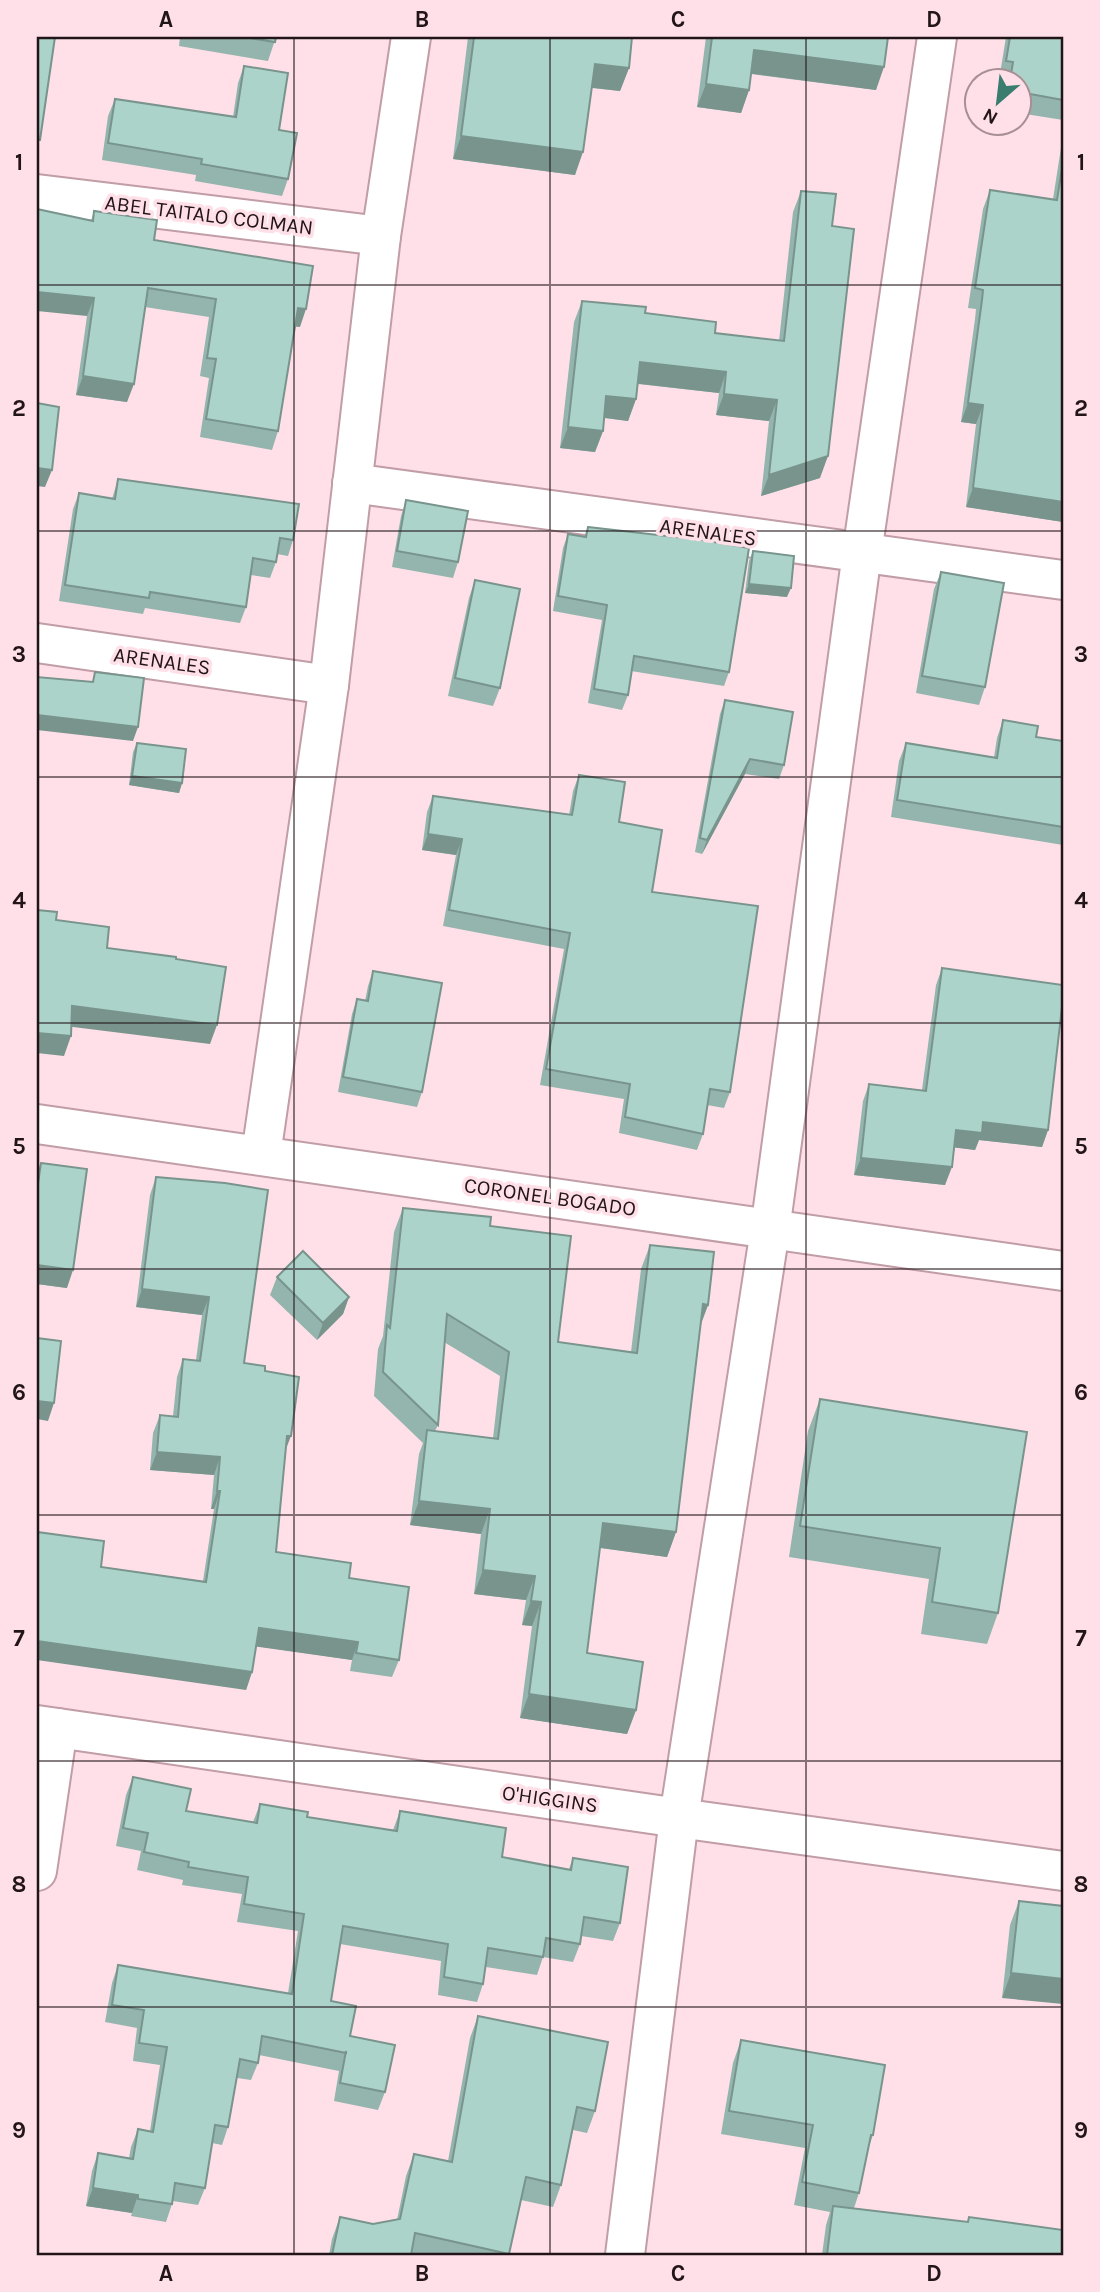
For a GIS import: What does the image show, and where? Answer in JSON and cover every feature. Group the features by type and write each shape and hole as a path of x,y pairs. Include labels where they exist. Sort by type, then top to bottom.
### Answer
{"street":[{"path":"261,1155 329,685 381,236 411,37"},
{"path":"625,2255 679,1818 770,1230 862,553 937,37"},
{"name":"ABEL TAITALO COLMAN","path":"37,194 381,236"},
{"name":"ARENALES","path":"352,483 1063,579"},
{"name":"ARENALES","path":"37,643 329,685"},
{"name":"CORONEL BOGADO","path":"37,1124 1063,1271"},
{"path":"37,1871 47,1726"},
{"name":"O'HIGGINS","path":"47,1726 1063,1871"}],"building":[{"path":"37,37 55,37 40,140 37,140"},
{"path":"244,37 276,37 275,42"},
{"path":"474,37 632,37 629,68 595,64 583,152 461,136"},
{"path":"712,37 888,37 884,67 754,50 749,90 706,84"},
{"path":"1010,37 1063,37 1063,100 1034,95 1034,66 1012,66 1013,62 1006,61"},
{"path":"244,66 288,73 279,130 297,133 288,179 201,164 202,159 108,143 115,99 236,117"},
{"path":"1063,162 1063,502 973,488 983,405 968,403 983,290 975,288 990,190 1057,200"},
{"path":"801,191 836,194 832,226 854,229 828,456 769,475 777,400 724,394 726,372 640,362 636,399 606,396 603,431 568,427 582,301 646,307 645,313 716,322 715,333 784,341"},
{"path":"37,209 93,221 94,211 157,220 154,240 313,266 306,309 298,308 278,431 206,419 216,359 207,358 216,299 148,288 134,384 83,376 94,298 37,292"},
{"path":"37,403 59,407 52,470 37,468"},
{"path":"118,479 299,504 293,540 280,538 276,562 253,558 246,607 150,592 149,598 65,585 79,493 115,499"},
{"path":"406,500 468,511 458,562 397,551"},
{"path":"588,527 749,548 729,672 634,656 628,695 594,689 607,605 558,596 568,534 586,537"},
{"path":"753,551 794,556 791,588 749,584"},
{"path":"941,572 1004,583 985,687 922,676"},
{"path":"475,580 520,589 500,688 455,678"},
{"path":"95,672 144,678 138,727 37,715 37,677 93,682"},
{"path":"725,700 793,712 784,765 750,759 707,840 700,838"},
{"path":"1003,720 1038,726 1036,737 1063,741 1063,827 897,800 906,743 997,758"},
{"path":"137,743 186,749 182,783 132,776"},
{"path":"579,775 625,782 619,822 662,830 652,892 758,906 730,1092 710,1089 703,1134 625,1117 630,1084 546,1069 570,933 449,910 462,839 428,834 433,796 572,815"},
{"path":"37,910 57,912 56,920 109,927 107,948 226,967 217,1025 72,1006 71,1036 37,1033"},
{"path":"942,968 1063,985 1048,1130 983,1122 982,1133 956,1130 952,1167 861,1158 869,1084 926,1091"},
{"path":"373,971 442,983 422,1092 343,1077 357,999 368,1001"},
{"path":"41,1163 87,1169 73,1270 37,1265 37,1190"},
{"path":"156,1177 268,1190 244,1363 265,1366 265,1371 299,1377 291,1436 287,1436 276,1552 351,1563 349,1578 409,1587 399,1660 356,1653 358,1642 259,1628 252,1672 37,1641 37,1532 104,1541 101,1567 206,1582 220,1491 217,1491 220,1457 157,1452 160,1415 178,1417 183,1359 200,1361 209,1297 142,1289"},
{"path":"403,1208 491,1217 490,1226 571,1236 558,1342 637,1353 650,1245 714,1252 708,1305 703,1304 676,1532 603,1523 587,1653 643,1662 636,1710 529,1694 541,1602 531,1601 535,1576 483,1570 490,1509 419,1501 427,1430 498,1439 509,1352 447,1314 438,1425 383,1372"},
{"path":"303,1251 349,1297 323,1323 277,1277"},
{"path":"37,1338 61,1341 54,1403 37,1401"},
{"path":"820,1399 1027,1432 998,1613 932,1602 940,1548 800,1526"},
{"path":"133,1777 191,1789 186,1811 257,1823 260,1804 308,1812 307,1817 397,1831 400,1811 506,1828 502,1857 571,1870 573,1858 628,1867 620,1923 584,1917 580,1944 546,1938 543,1957 488,1948 483,1984 444,1977 448,1944 343,1926 331,2001 356,2006 350,2036 395,2045 385,2092 340,2083 346,2053 262,2036 258,2063 240,2059 228,2127 215,2125 205,2188 175,2183 172,2204 93,2188 98,2153 133,2159 138,2129 153,2132 167,2047 139,2043 144,2010 112,2005 118,1965 292,1994 304,1914 244,1904 248,1877 188,1867 189,1862 144,1852 148,1833 123,1828"},
{"path":"1019,1901 1063,1906 1063,1979 1011,1973"},
{"path":"478,2016 608,2042 595,2111 577,2107 561,2185 526,2177 509,2254 415,2233 411,2255 332,2255 340,2217 373,2224 400,2219 414,2154 452,2162"},
{"path":"741,2040 885,2065 873,2135 859,2193 802,2182 813,2125 729,2111"},
{"path":"833,2206 968,2222 969,2217 1063,2230 1063,2255 827,2255"}]}
